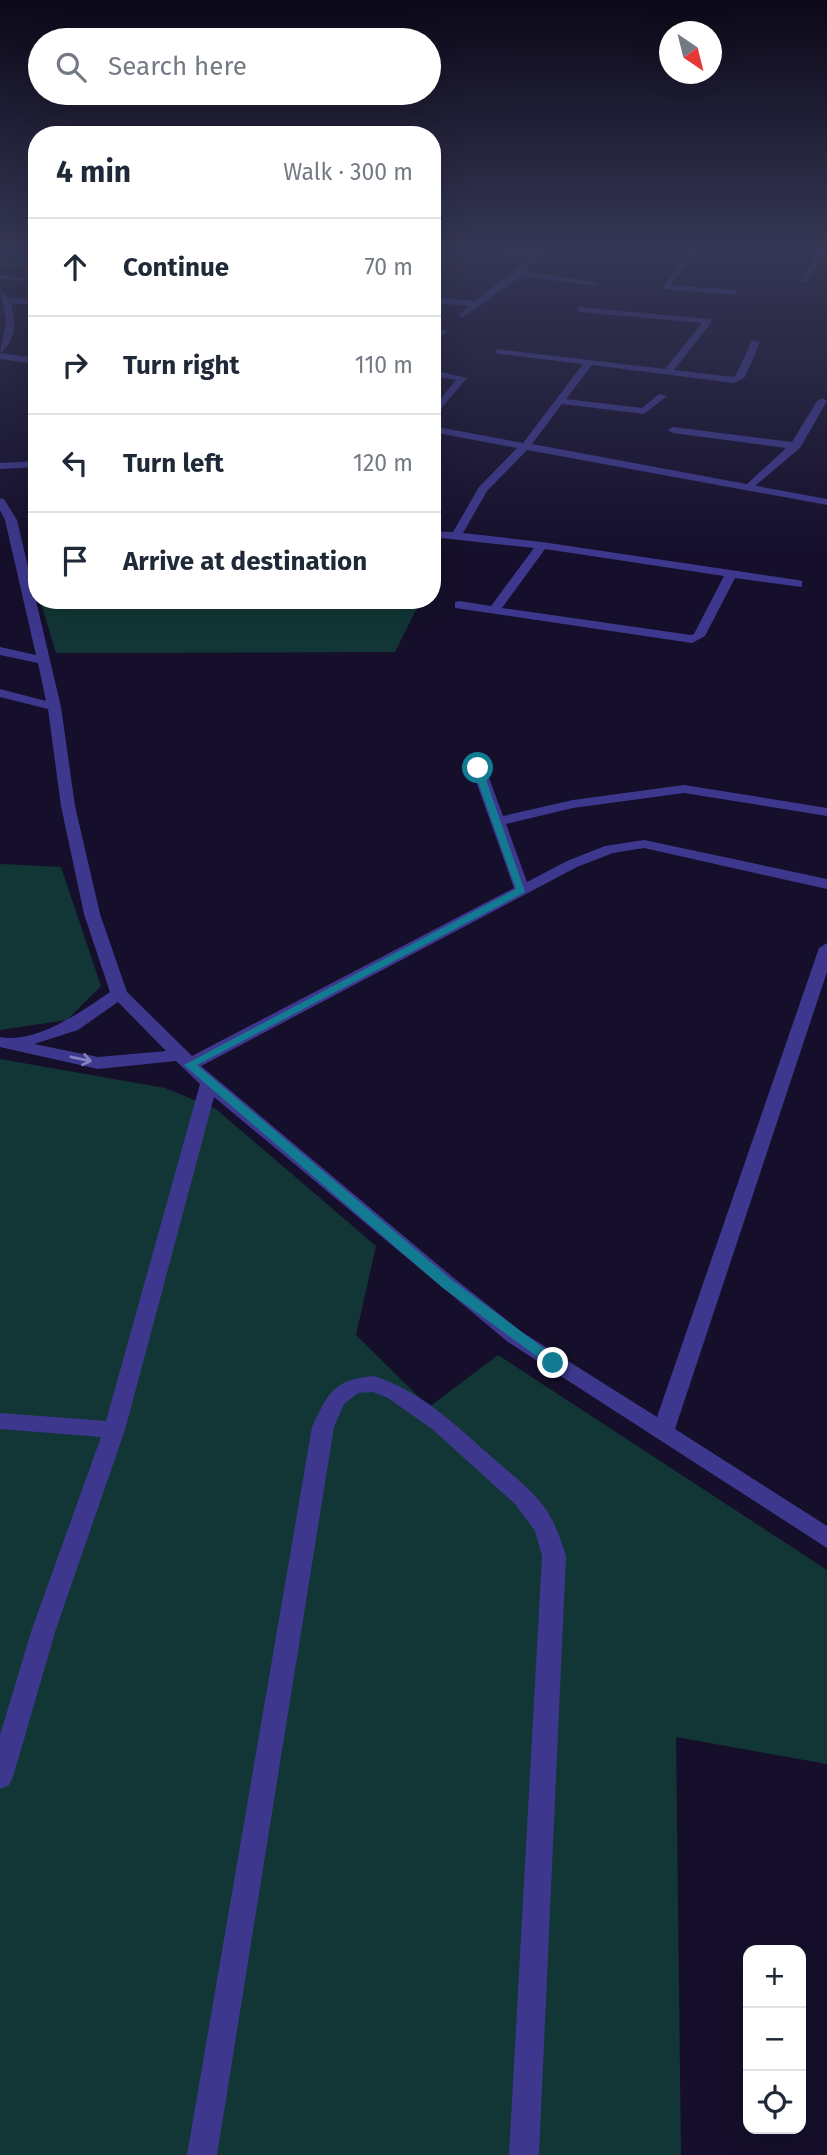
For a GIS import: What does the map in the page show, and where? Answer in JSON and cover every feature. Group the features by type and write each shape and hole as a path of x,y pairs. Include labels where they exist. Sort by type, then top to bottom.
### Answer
{"street":[{"path":"499,351 725,380 740,377 751,351"},
{"path":"668,372 685,351"},
{"path":"0,356 28,360"},
{"path":"456,536 484,489 562,401 590,361"},
{"path":"441,374 462,378 441,405"},
{"path":"562,401 644,411 662,396"},
{"path":"750,487 808,432 822,401"},
{"path":"441,430 526,444 827,502"},
{"path":"673,430 796,446"},
{"path":"0,466 28,464"},
{"path":"0,501 54,707 68,806 92,914 119,994 209,1083 505,1329 827,1538"},
{"path":"441,535 542,545 798,584"},
{"path":"493,611 542,545"},
{"path":"459,605 692,639 699,636 731,575"},
{"path":"0,651 40,660"},
{"path":"0,693 54,707"},
{"path":"478,768 522,890"},
{"path":"498,822 573,804 684,789 827,813"},
{"path":"4,1043 98,1063 184,1060 596,854 631,844 673,849 827,884"},
{"path":"663,1431 822,979 827,947"},
{"path":"4,1043 72,1026 119,994"},
{"path":"0,1777 44,1629 114,1430 209,1083"},
{"path":"202,2155 323,1427 329,1406 341,1392 362,1383 381,1384 410,1399 446,1429 529,1505 544,1526 554,1556 524,2155"},
{"path":"0,1421 114,1430"}],"green space":[{"path":"43,609 416,609 395,652 56,653"},
{"path":"0,864 61,867 101,986 67,1020 0,1030"},
{"path":"0,1059 165,1088 216,1109 376,1246 356,1335 429,1407 498,1355 827,1570 827,1764 676,1737 681,2155 0,2155"}],"route":[{"path":"478,768 522,890 189,1065 448,1284 553,1363"}]}
